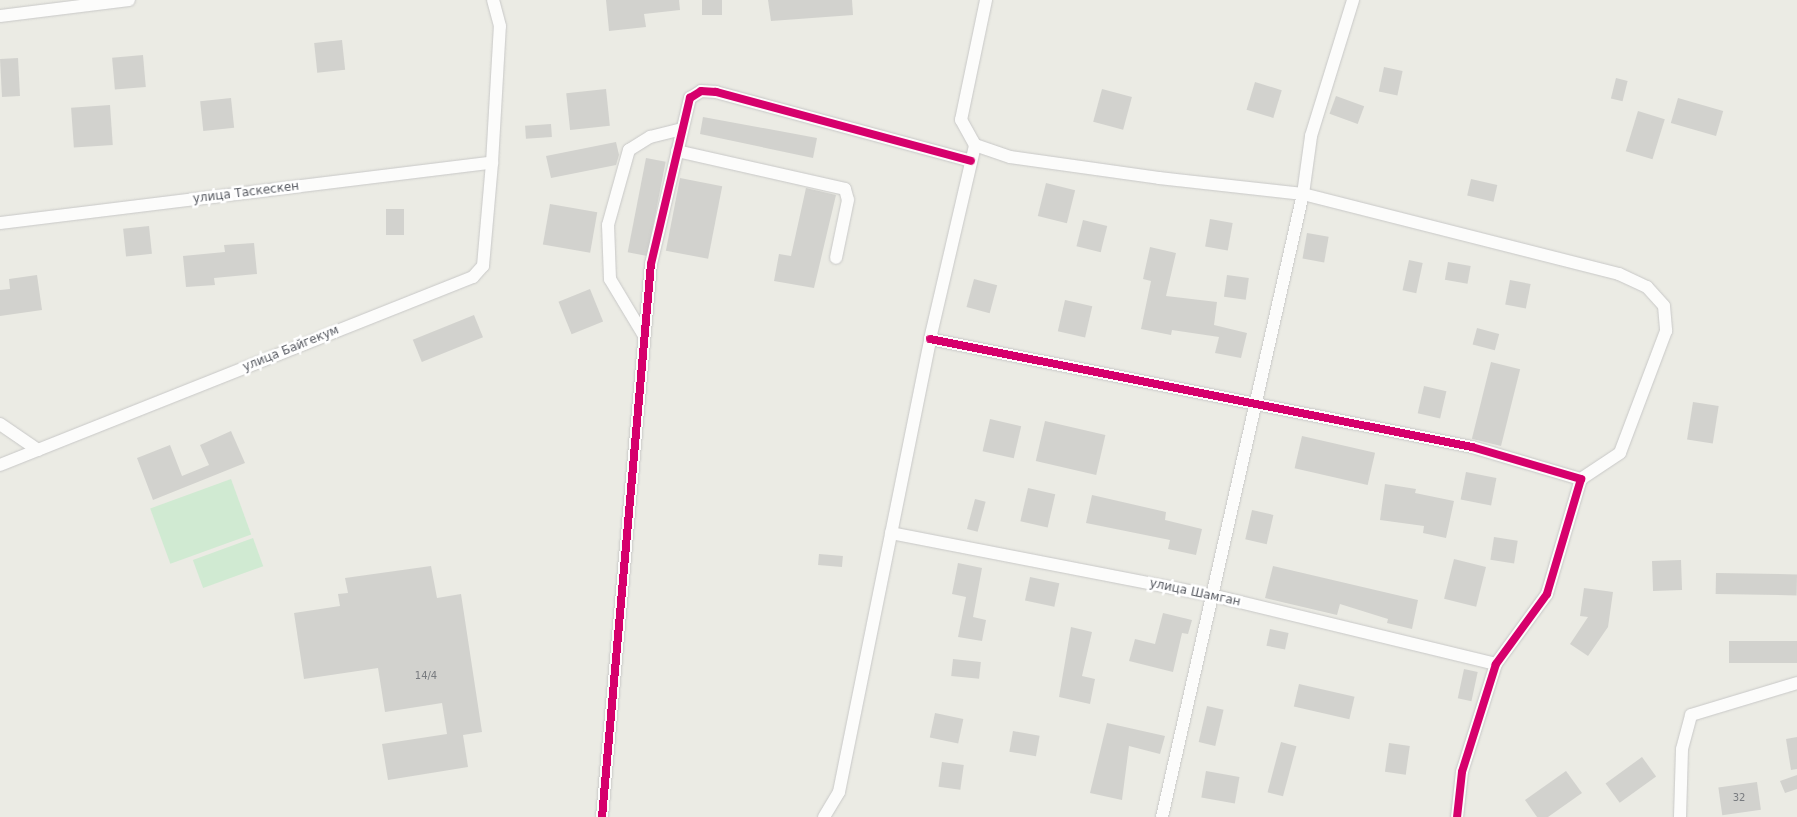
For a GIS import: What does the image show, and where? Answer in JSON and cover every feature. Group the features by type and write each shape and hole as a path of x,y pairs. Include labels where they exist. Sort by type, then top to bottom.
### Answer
{"street":[{"path":"0,16 129,0"},
{"name":"улица Байгекум","path":"0,465 473,277 483,266 492,163 500,26 493,0"},
{"path":"986,0 961,120 975,145 1010,157 1159,178 1303,194 1619,274 1647,287 1664,306 1666,331 1620,453 1582,479 1548,594 1496,664 1462,772 1457,817"},
{"path":"1162,817 1303,194 1311,136 1353,0"},
{"path":"602,817 643,334 651,264 690,98 701,91 716,92 971,161"},
{"path":"643,334 610,279 608,225 629,150 650,137 682,129"},
{"path":"824,817 839,792 930,339 975,145"},
{"path":"677,151 845,189 848,200 836,258"},
{"name":"улица Таскескен","path":"0,223 492,163"},
{"path":"930,339 1472,447 1582,479"},
{"path":"0,424 38,450"},
{"name":"улица Шамган","path":"891,533 1212,595 1496,664"},
{"path":"1680,817 1682,749 1691,715 1797,683"}],"green space":[{"path":"231,479 251,534 170,564 150,508"},
{"path":"253,538 263,566 203,588 193,560"}],"building":[{"path":"606,0 679,0 680,10 644,14 646,27 609,31"},
{"path":"702,0 722,0 722,15 702,15"},
{"path":"768,0 852,0 853,15 771,21"},
{"path":"342,40 345,70 317,73 314,43"},
{"path":"143,55 146,87 115,90 112,58"},
{"path":"18,58 20,96 2,97 0,59"},
{"path":"1384,67 1403,71 1397,95 1379,91"},
{"path":"1616,78 1628,81 1623,101 1611,98"},
{"path":"1255,82 1282,90 1273,118 1247,110"},
{"path":"606,89 610,126 570,130 566,93"},
{"path":"1102,89 1132,97 1123,130 1093,122"},
{"path":"1336,96 1364,106 1358,124 1330,114"},
{"path":"231,98 234,128 203,131 200,101"},
{"path":"1678,98 1723,111 1716,136 1671,123"},
{"path":"110,105 113,145 74,148 71,108"},
{"path":"1638,111 1665,119 1652,159 1626,151"},
{"path":"703,117 817,138 813,158 700,134"},
{"path":"551,124 552,137 526,139 525,126"},
{"path":"616,142 619,155 616,165 551,178 546,156"},
{"path":"646,158 666,162 647,256 628,252"},
{"path":"680,178 722,186 708,259 666,251"},
{"path":"1471,179 1497,185 1493,202 1467,196"},
{"path":"1046,183 1075,190 1067,223 1038,216"},
{"path":"806,188 836,195 814,288 774,281 779,254 791,256"},
{"path":"550,204 597,212 590,253 543,244"},
{"path":"386,209 404,209 404,235 386,235"},
{"path":"1210,219 1233,223 1228,251 1205,247"},
{"path":"1083,220 1107,226 1101,252 1076,246"},
{"path":"149,226 152,254 126,257 123,229"},
{"path":"1307,233 1329,237 1324,262 1302,259"},
{"path":"254,243 257,274 214,278 215,285 186,287 183,256 225,252 224,245"},
{"path":"1150,247 1176,253 1166,296 1217,302 1214,325 1247,333 1241,358 1215,353 1219,337 1172,330 1171,335 1141,329 1151,281 1143,279"},
{"path":"1409,260 1423,263 1416,293 1403,290"},
{"path":"1448,262 1471,266 1468,284 1445,280"},
{"path":"37,275 42,310 0,316 0,290 10,289 9,279"},
{"path":"1227,275 1249,278 1246,300 1224,297"},
{"path":"974,279 997,285 990,313 966,307"},
{"path":"1510,280 1531,284 1526,309 1505,305"},
{"path":"590,289 603,321 572,334 558,302"},
{"path":"1065,300 1092,306 1085,337 1058,331"},
{"path":"474,315 483,337 422,362 413,340"},
{"path":"1477,328 1499,334 1495,350 1473,344"},
{"path":"1491,362 1520,369 1501,446 1472,439"},
{"path":"1424,386 1446,391 1440,418 1418,413"},
{"path":"1693,402 1719,406 1713,444 1687,440"},
{"path":"990,419 1021,426 1014,458 983,451"},
{"path":"1045,421 1105,435 1096,475 1036,461"},
{"path":"231,431 245,463 153,500 137,458 170,445 182,476 209,465 200,445"},
{"path":"1302,436 1375,453 1368,485 1295,468"},
{"path":"1466,472 1496,478 1491,505 1461,499"},
{"path":"1385,484 1416,489 1415,493 1454,501 1446,538 1423,533 1424,526 1380,520"},
{"path":"1028,488 1055,494 1048,527 1020,521"},
{"path":"1092,495 1166,512 1165,520 1202,529 1196,555 1168,549 1170,540 1086,523"},
{"path":"975,499 986,502 978,532 967,529"},
{"path":"1252,510 1273,515 1267,544 1245,539"},
{"path":"1494,537 1518,541 1514,563 1490,560"},
{"path":"819,554 843,556 842,567 818,565"},
{"path":"1454,559 1486,567 1476,607 1444,599"},
{"path":"1681,560 1682,590 1653,591 1652,561"},
{"path":"958,563 982,568 973,617 986,620 982,641 958,637 966,597 952,594"},
{"path":"431,566 437,598 461,594 482,732 463,735 468,767 388,780 382,744 447,734 442,703 385,712 378,668 304,679 294,613 340,606 338,594 348,593 345,578"},
{"path":"1273,566 1418,600 1412,629 1387,623 1388,619 1340,604 1337,615 1265,598"},
{"path":"1716,573 1797,574 1797,595 1716,594"},
{"path":"1030,577 1059,583 1054,607 1025,600"},
{"path":"1584,588 1613,592 1608,627 1588,656 1570,644 1588,617 1580,616"},
{"path":"1163,613 1192,620 1188,634 1182,633 1173,672 1129,661 1135,639 1155,644"},
{"path":"1071,627 1092,632 1082,676 1095,679 1090,704 1059,697"},
{"path":"1270,629 1289,633 1285,650 1266,646"},
{"path":"1729,641 1797,641 1797,663 1729,663"},
{"path":"953,659 981,662 979,679 951,676"},
{"path":"1464,669 1478,672 1471,701 1458,698"},
{"path":"1299,684 1355,697 1349,719 1294,706"},
{"path":"1207,706 1224,710 1215,746 1199,742"},
{"path":"935,713 963,719 958,743 930,737"},
{"path":"1107,723 1165,736 1160,754 1129,746 1122,800 1090,793"},
{"path":"1013,731 1040,736 1036,756 1009,752"},
{"path":"1797,737 1797,769 1791,770 1786,739"},
{"path":"1281,742 1296,746 1283,796 1268,792"},
{"path":"1389,743 1410,746 1406,775 1385,772"},
{"path":"1642,757 1656,776 1620,803 1606,783"},
{"path":"942,762 964,765 960,790 939,787"},
{"path":"1206,771 1239,777 1235,803 1201,798"},
{"path":"1566,771 1582,793 1548,817 1537,817 1525,800"},
{"path":"1797,775 1797,789 1785,793 1780,781"},
{"path":"1757,782 1761,810 1722,815 1718,787"}],"cycle path":[{"path":"602,817 651,264 690,98 701,91 716,92 971,161"},
{"path":"930,339 1472,447 1581,479 1547,594 1496,664 1462,772 1457,817"}]}
